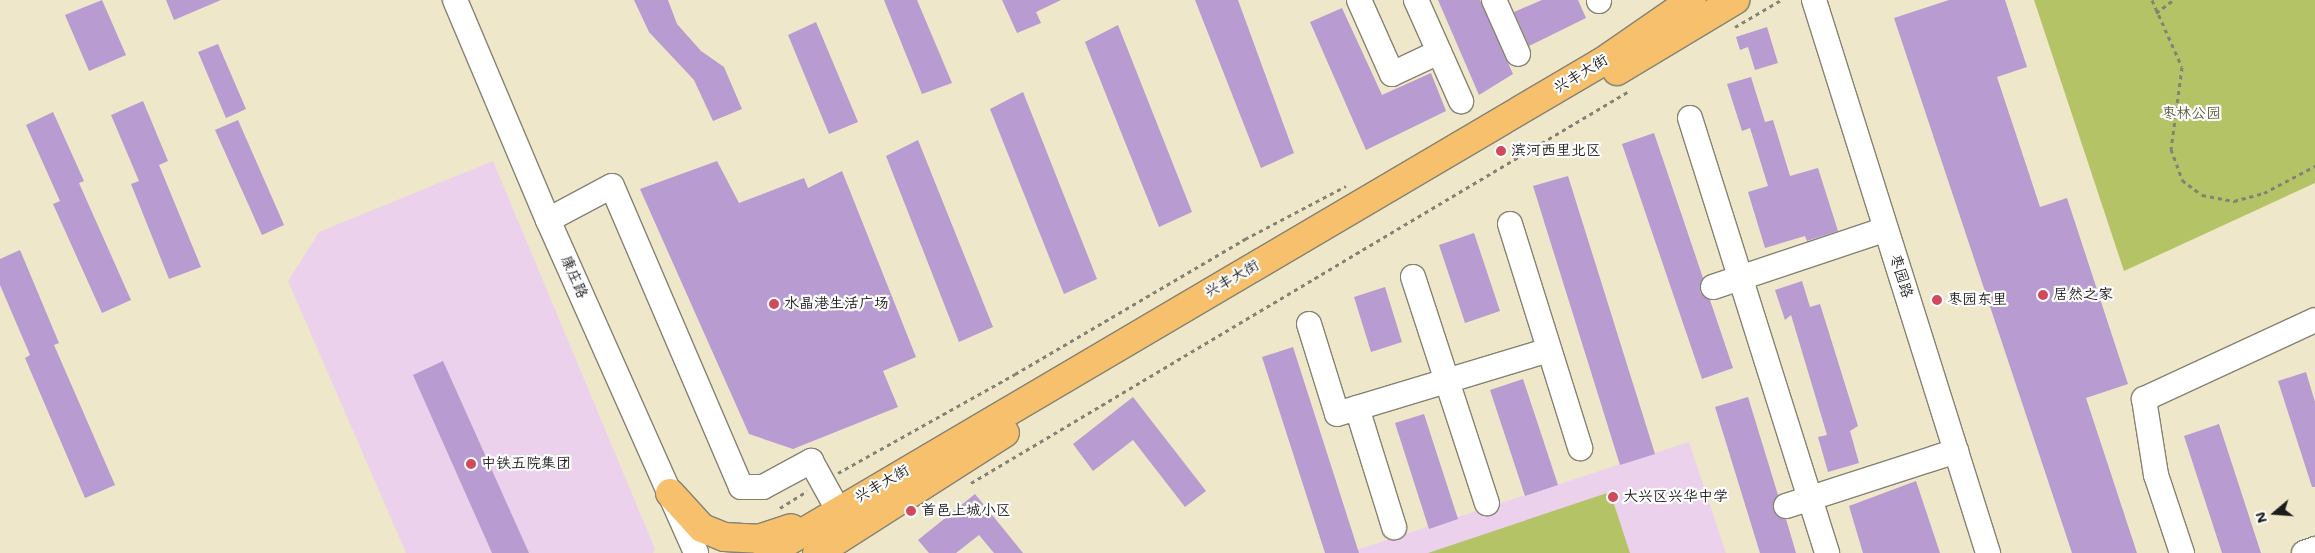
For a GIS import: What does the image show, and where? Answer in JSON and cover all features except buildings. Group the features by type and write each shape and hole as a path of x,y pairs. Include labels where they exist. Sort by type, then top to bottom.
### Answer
{"main road":[{"name":"兴丰大街","path":"768,553 832,513 1602,62 1692,0"},
{"name":"兴丰大街","path":"817,553 990,442 1735,0"},
{"path":"670,494 702,528 724,537 758,539 832,513"}],"street":[{"name":"康庄路","path":"455,0 548,220 696,553"},
{"path":"1360,0 1392,74 1438,52"},
{"path":"1416,0 1461,101"},
{"path":"1494,0 1518,54"},
{"name":"枣园路","path":"1814,0 1988,553"},
{"path":"1690,118 1827,553"},
{"path":"548,220 612,186 741,487 763,487 811,461 823,481 832,513"},
{"path":"1510,224 1580,448"},
{"path":"1713,287 1886,229"},
{"path":"1414,277 1487,503"},
{"path":"2182,553 2156,475 2144,399 2315,320"},
{"path":"1309,324 1337,414 1549,350"},
{"path":"1357,408 1394,527"},
{"path":"1786,506 1956,451"},
{"path":"2304,553 2315,549"}],"path":[{"path":"1732,29 1781,0"},
{"path":"2152,0 2156,13 2182,67 2171,149 2182,180 2202,195 2234,201 2264,193 2315,166"},
{"path":"2156,13 2173,0"},
{"path":"964,487 1630,90"},
{"path":"823,481 1016,374 1245,238 1352,182"}],"shaded area":[{"path":"493,161 655,549 653,553 406,553 288,281 319,232"},
{"name":"大兴区兴华中学","path":"1689,442 1726,553 1347,553"}],"green space":[{"name":"枣林公园","path":"2034,0 2315,0 2315,183 2124,271"},
{"path":"1610,492 1630,553 1428,553"}],"place":[{"name":"滨河西里北区","path":"1501,151"},
{"name":"居然之家","path":"2043,295"},
{"name":"枣园东里","path":"1937,300"},
{"name":"水晶港生活广场","path":"774,304"},
{"name":"中铁五院集团","path":"471,464"},
{"name":"大兴区兴华中学","path":"1613,497"},
{"name":"首邑上城小区","path":"911,511"}]}
